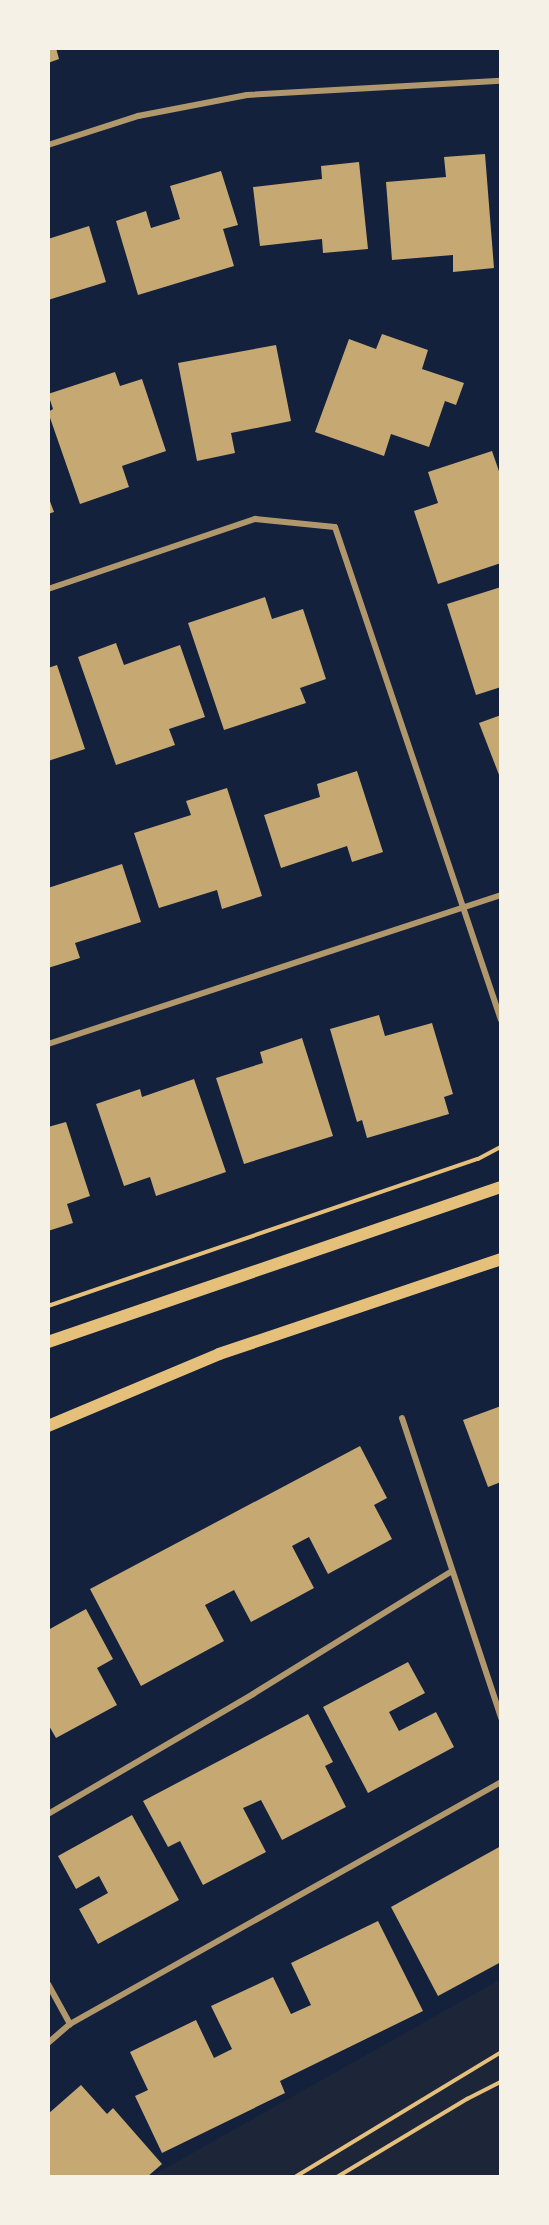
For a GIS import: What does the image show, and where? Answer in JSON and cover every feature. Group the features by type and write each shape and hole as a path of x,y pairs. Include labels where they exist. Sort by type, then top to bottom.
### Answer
{"main road":[{"path":"48,1342 501,1187"},
{"path":"48,1426 219,1354 501,1259"}],"street":[{"path":"48,145 138,116 247,95 501,81"},
{"path":"48,589 255,519 335,527 501,1020"},
{"path":"48,1044 501,895"},
{"path":"402,1418 501,1718"},
{"path":"48,1814 253,1694 452,1571"},
{"path":"48,2043 70,2024 501,1782"},
{"path":"48,1984 70,2024"}],"path":[{"path":"48,1306 478,1159 501,1147"},
{"path":"295,2177 501,2052"},
{"path":"337,2177 501,2082"}],"shaded area":[{"path":"501,1979 501,2177 150,2177 439,2014"}],"building":[{"path":"48,48 56,48 59,59 48,63"},
{"path":"485,154 494,268 453,272 453,255 392,260 386,182 446,177 444,157"},
{"path":"359,162 368,249 323,253 322,239 260,246 253,187 322,179 321,166"},
{"path":"221,171 238,225 223,229 234,266 138,295 116,221 146,211 151,228 180,219 170,186"},
{"path":"89,226 106,282 48,300 48,239"},
{"path":"382,334 428,350 422,369 464,383 456,405 445,401 429,447 391,434 384,456 315,432 349,339 376,349"},
{"path":"276,345 291,421 231,433 235,453 197,461 178,363"},
{"path":"115,372 120,386 142,379 166,451 122,466 129,487 80,504 48,412 53,409 48,394"},
{"path":"492,451 501,477 501,563 438,584 414,511 438,503 428,472"},
{"path":"48,496 54,512 48,514"},
{"path":"501,587 501,687 476,695 447,604"},
{"path":"265,597 272,619 303,609 326,679 300,688 306,703 224,730 188,623"},
{"path":"116,643 124,665 180,645 205,717 169,729 175,745 116,765 78,657"},
{"path":"57,665 85,749 48,761 48,668"},
{"path":"501,715 501,780 479,723"},
{"path":"357,771 383,852 352,862 347,846 281,868 264,815 320,797 317,784"},
{"path":"227,788 262,896 222,909 217,890 159,908 134,833 191,815 186,801"},
{"path":"122,864 141,922 75,943 80,958 48,968 48,888"},
{"path":"379,1015 385,1036 432,1023 453,1094 444,1097 449,1114 367,1138 362,1120 357,1122 330,1029"},
{"path":"302,1038 333,1136 244,1164 216,1078 263,1063 260,1052"},
{"path":"194,1079 226,1172 156,1196 150,1177 124,1186 96,1104 140,1089 142,1097"},
{"path":"66,1122 90,1196 67,1204 73,1223 48,1231 48,1127"},
{"path":"501,1406 501,1482 488,1487 463,1420"},
{"path":"360,1446 387,1498 374,1505 392,1539 328,1574 309,1537 292,1546 314,1588 251,1622 234,1590 205,1605 224,1641 141,1686 90,1589"},
{"path":"86,1609 113,1659 97,1668 117,1705 56,1738 48,1724 48,1630"},
{"path":"408,1662 425,1693 389,1712 399,1731 436,1712 454,1747 368,1793 323,1707"},
{"path":"308,1714 333,1762 325,1766 346,1807 282,1840 261,1800 243,1808 266,1852 203,1885 180,1841 168,1847 143,1801"},
{"path":"132,1815 179,1900 98,1944 79,1909 108,1893 99,1876 76,1889 58,1856"},
{"path":"501,1846 501,1962 438,1996 391,1907"},
{"path":"378,1921 423,2011 280,2081 285,2093 162,2153 135,2096 148,2090 130,2052 196,2020 214,2058 232,2049 211,2006 273,1977 291,2014 311,2005 291,1963"},
{"path":"81,2085 107,2114 113,2108 162,2164 147,2177 48,2177 48,2114"}]}
